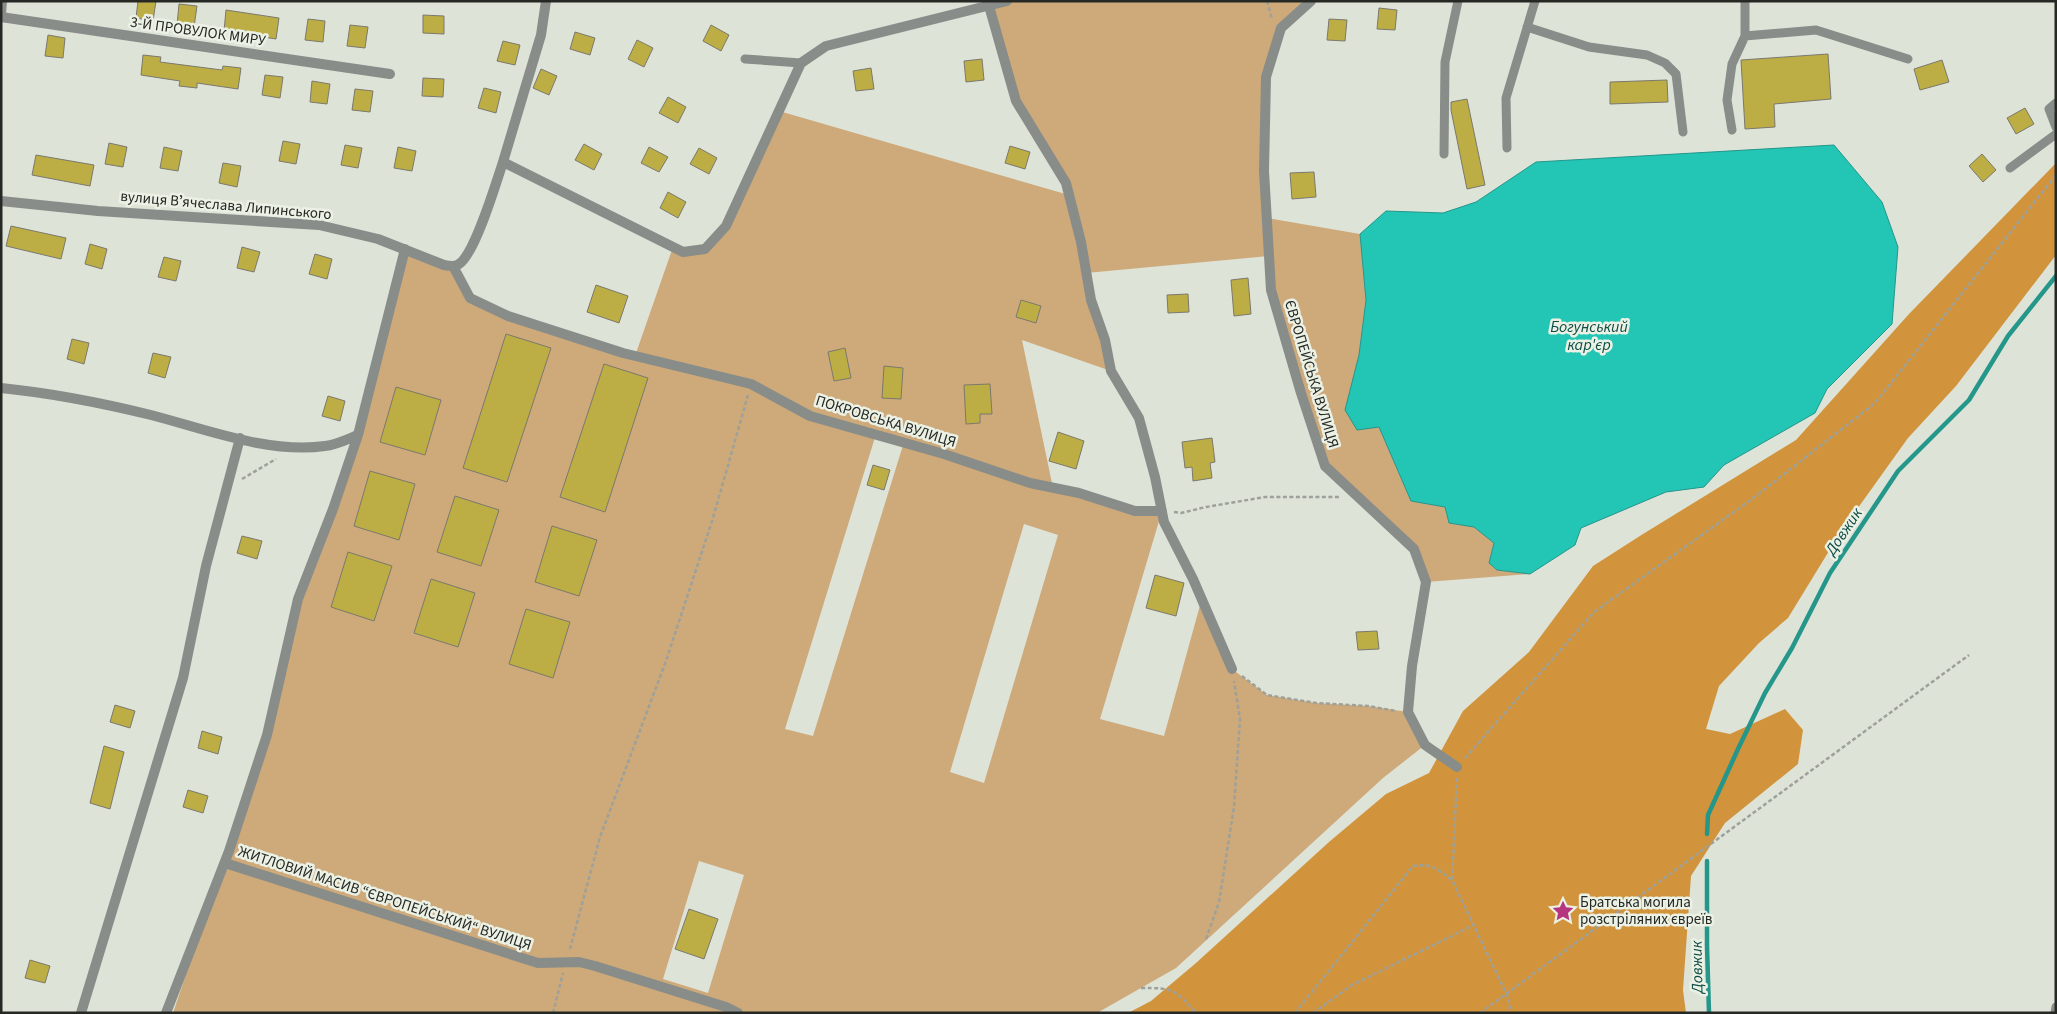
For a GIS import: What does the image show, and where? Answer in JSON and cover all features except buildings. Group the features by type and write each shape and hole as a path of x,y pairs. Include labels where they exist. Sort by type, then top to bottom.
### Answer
{"street":[{"name":"3-Й ПРОВУЛОК МИРУ","path":"2,1 1,15 390,74"},
{"path":"453,266 460,264 475,241 503,162 541,34 546,1"},
{"path":"503,162 683,252 705,249 726,226 801,63 826,46 1007,1"},
{"name":"ЄВРОПЕЙСЬКА ВУЛИЦЯ","path":"1311,1 1281,28 1266,77 1264,170 1271,290 1301,394 1325,466 1414,549 1426,582 1412,666 1408,712"},
{"path":"989,6 1016,101 1066,183 1081,242 1091,300 1105,340 1112,371 1139,418 1164,522 1194,579 1232,669"},
{"name":"вулиця Вʼячеслава Липинського","path":"1,201 98,211 319,225 378,239 405,248 444,265 453,266"},
{"path":"166,1013 225,862 267,735 298,599 333,509 358,435 405,248"},
{"name":"ПОКРОВСЬКА ВУЛИЦЯ","path":"453,266 470,298 508,316 623,353 751,384 810,416 944,454 1030,483 1079,493 1135,511 1162,511"},
{"path":"1,388 44,393 288,448 327,446 358,435"},
{"path":"81,1013 183,678 206,566 240,438"},
{"path":"1408,712 1425,745 1457,767"},
{"name":"ЖИТЛОВИЙ МАСИВ “ЄВРОПЕЙСЬКИЙ“ ВУЛИЦЯ","path":"225,862 538,963 580,962 726,1007 738,1013"}],"lane":[{"path":"1444,154 1445,62 1458,1"},
{"path":"1507,148 1506,98 1535,1"},
{"path":"1732,130 1727,100 1732,64 1745,36 1745,1"},
{"path":"1527,28 1589,47 1647,55 1665,63 1676,74 1683,132"},
{"path":"1745,36 1816,30 1908,59"},
{"path":"744,59 801,63"},
{"path":"2056,103 2049,109 2056,127"},
{"path":"2010,168 2056,134"},
{"path":"2054,1013 2056,1007"}],"path":[{"path":"1452,880 1457,767 1594,612 1756,496 1875,403 2056,175"},
{"path":"553,1013 600,837 669,652 713,518 751,384"},
{"path":"224,501 242,478 298,447"},
{"path":"1162,511 1181,513 1206,507 1266,498 1358,496"},
{"path":"1480,1013 1969,654"},
{"path":"1232,669 1267,695 1316,703 1368,706 1408,712"},
{"path":"1206,939 1219,902 1234,807 1240,719 1232,669"},
{"path":"1295,1013 1413,866 1426,864 1439,870 1452,880 1506,995 1511,1013"},
{"path":"1314,1013 1352,985 1474,925"},
{"path":"1141,988 1166,988 1178,994 1196,1013"}],"shaded area":[{"path":"1007,1 1311,1 1281,28 1266,77 1267,218 1360,234 1366,300 1359,355 1379,427 1411,501 1445,507 1449,523 1474,527 1494,543 1489,563 1497,570 1530,574 1426,582 1414,549 1325,466 1271,290 1269,256 1086,273 1111,371 1022,340 1053,488 1135,511 1162,511 1100,719 1164,736 1202,598 1232,669 1267,695 1316,703 1368,706 1408,712 1425,745 1383,778 1176,968 1097,1013 173,1013 267,735 298,599 333,509 405,249 453,266 471,298 635,356 673,247 705,249 726,226 779,111 1069,195 1016,101 989,6","holes":["876,434 904,442 813,736 785,729","1024,524 1058,535 984,783 950,772","699,861 744,875 708,993 663,979"]},
{"path":"2056,163 2056,255 1956,386 1908,438 1840,533 1788,618 1759,643 1719,686 1706,729 1730,734 1785,709 1803,730 1798,764 1725,823 1691,876 1683,990 1686,1013 1128,1013 1151,1001 1196,963 1329,842 1386,794 1429,773 1463,711 1529,652 1593,566 1796,440 1909,314"}],"water":[{"name":"Богунський кар'єр","path":"1834,145 1882,202 1898,247 1892,324 1827,389 1815,413 1724,465 1704,487 1666,492 1581,528 1575,545 1530,574 1497,570 1489,563 1494,543 1474,527 1449,523 1445,507 1411,501 1379,427 1357,430 1345,410 1359,355 1366,300 1360,234 1386,211 1443,213 1476,202 1536,162"}],"waterway":[{"name":"Довжик","path":"1707,834 1708,815 1738,749 1765,693 1792,648 1830,573 1898,471 1969,400 2008,336 2056,276"},
{"name":"Довжик","path":"1707,861 1709,1013"}],"place":[{"name":"Братська могила розстріляних євреїв","path":"1563,911"}]}
